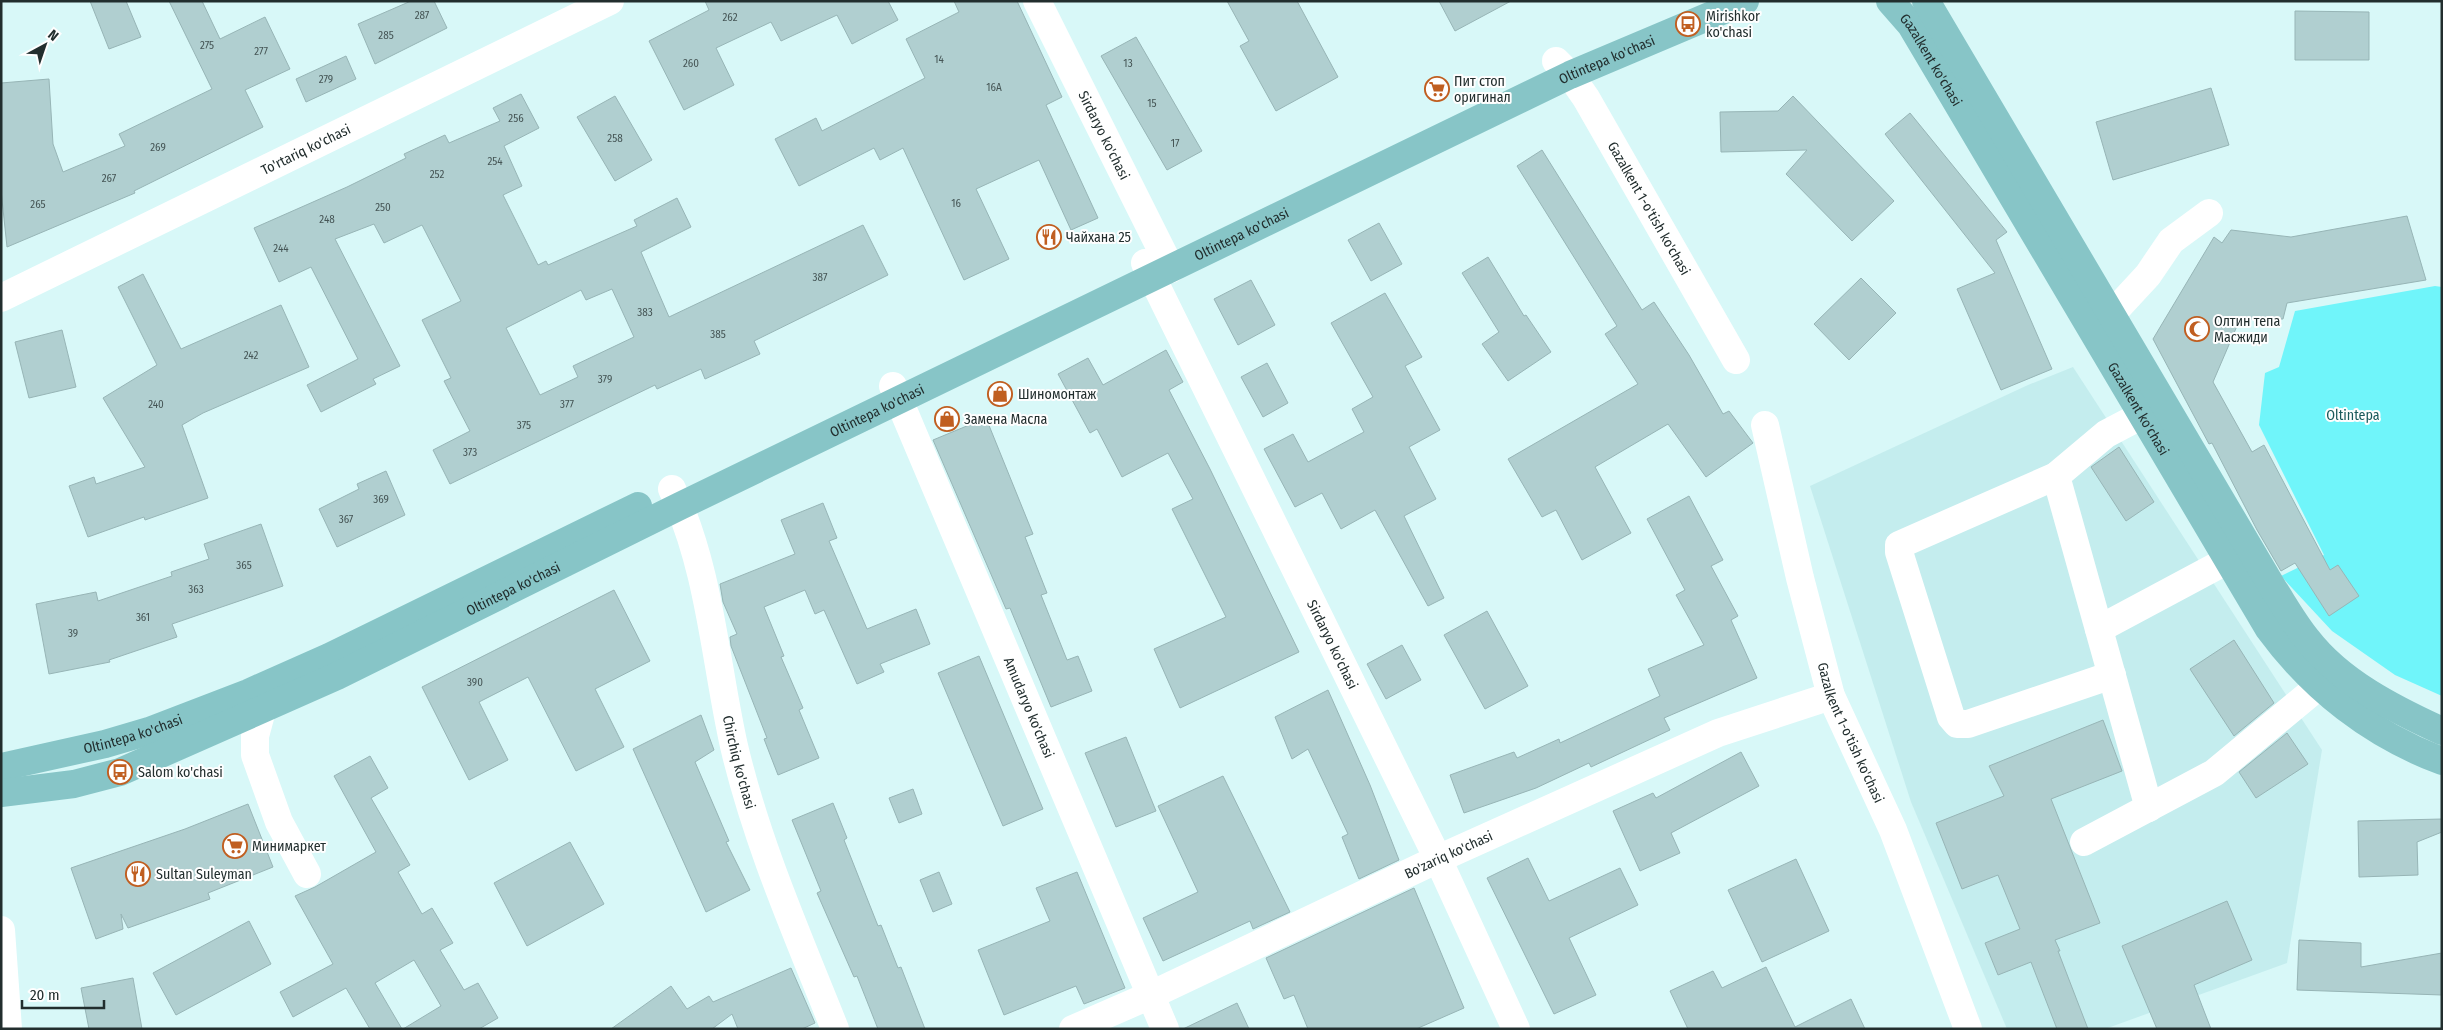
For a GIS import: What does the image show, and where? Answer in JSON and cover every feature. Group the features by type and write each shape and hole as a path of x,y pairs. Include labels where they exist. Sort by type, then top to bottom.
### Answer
{"main road":[{"name":"Oltintepa ko'chasi","path":"1,767 105,744 149,731 248,693 329,658 676,498 896,393 1563,68 1695,1"},
{"name":"Oltintepa ko'chasi","path":"1563,68 1745,1"},
{"name":"Gazalkent ko'chasi","path":"1890,1 1911,25 2152,409 2307,640 2342,673 2379,699 2442,731"},
{"name":"Gazalkent ko'chasi","path":"1926,1 2111,315 2152,409 2228,560 2269,629 2288,655 2318,686 2388,736 2442,761"},
{"name":"Oltintepa ko'chasi","path":"1,794 74,784 120,772 262,710 337,676 676,498"}],"street":[{"name":"To'rtariq ko'chasi","path":"1,298 610,1"},
{"name":"Sirdaryo ko'chasi","path":"1037,1 1158,266 1438,859 1516,1029"},
{"name":"Gazalkent 1-o'tish ko'chasi","path":"1563,68 1586,98 1736,360"},
{"path":"2111,315 2148,276 2171,241 2209,213"},
{"name":"Amudaryo ko'chasi","path":"896,393 1165,1029"},
{"path":"2112,675 1968,724 1957,724 1951,716 1899,552 1900,545 1907,540 2056,476 2106,434 2152,409"},
{"name":"Gazalkent 1-o'tish ko'chasi","path":"1765,425 1830,696 1893,830 1968,1029"},
{"path":"2056,476 2148,808"},
{"name":"Chirchiq ko'chasi","path":"676,498 694,540 735,747 762,844 835,1029"},
{"path":"2099,629 2228,560"},
{"path":"2084,842 2214,773 2318,686"},
{"name":"Bo'zariq ko'chasi","path":"1073,1029 1151,995 1438,859 1718,733 1830,696"},
{"path":"262,710 256,736 255,755 279,822 307,874"},
{"path":"1,930 8,1029"}],"shaded area":[{"path":"2073,367 2322,750 2287,963 2105,1029 2007,1029 1911,802 1810,486 2028,385"}],"green space":[{"name":"Oltintepa","path":"2435,286 2442,287 2442,696 2395,675 2332,631 2281,576 2324,555 2259,425 2265,373 2279,367 2295,311"}],"building":[{"path":"90,1 126,1 141,37 109,49"},
{"path":"169,1 202,1 220,39 265,17 290,69 245,90 263,127 134,191 135,193 7,247 1,190 1,83 49,79 53,144 63,172 125,146 119,134 212,89"},
{"path":"411,1 434,1 447,28 375,64 358,24"},
{"path":"705,1 888,1 898,20 852,44 837,15 781,41 771,22 716,48 734,85 684,110 649,41 709,10"},
{"path":"954,1 1017,1 1062,97 1046,105 1098,218 1071,230 1039,160 976,189 1009,259 964,280 903,148 880,160 874,148 799,186 775,139 816,118 822,131 925,78 906,39 959,12"},
{"path":"1227,1 1297,1 1338,77 1276,111 1240,46 1249,41"},
{"path":"1439,1 1511,1 1455,31"},
{"path":"2295,11 2369,12 2369,60 2295,60"},
{"path":"1136,37 1202,151 1167,170 1101,56"},
{"path":"346,56 356,79 306,102 296,79"},
{"path":"2211,88 2229,145 2113,180 2096,122"},
{"path":"521,94 539,128 504,146 522,186 503,195 538,265 546,261 548,265 637,226 634,220 677,198 691,227 641,252 669,317 863,225 888,275 754,341 760,354 705,379 701,369 657,389 655,385 450,484 433,450 470,431 444,381 451,378 422,320 461,301 422,225 384,243 374,224 335,239 400,366 373,379 376,384 321,412 307,385 358,359 311,267 279,282 254,228 347,187 406,158 404,154 445,135 449,143 500,121 493,108","holes":["612,289 634,337 573,366 578,377 540,395 506,328 581,290 586,300"]},
{"path":"615,96 652,160 615,181 577,117"},
{"path":"1793,96 1894,201 1852,241 1786,174 1807,150 1721,152 1720,112 1778,111"},
{"path":"1910,113 2007,232 1996,240 2052,369 2001,390 1957,289 1995,273 1885,134"},
{"path":"1542,150 1642,310 1654,302 1689,355 1723,414 1729,411 1753,443 1706,477 1668,424 1595,467 1631,533 1582,560 1556,510 1542,517 1508,459 1638,384 1605,334 1617,326 1517,166"},
{"name":"Олтин тепа Масжиди","path":"2407,216 2426,280 2287,303 2283,319 2240,319 2213,382 2252,452 2264,445 2330,570 2338,565 2359,596 2329,616 2295,563 2281,571 2257,530 2212,443 2209,444 2153,339 2214,237 2222,243 2231,230 2291,237"},
{"path":"1379,223 1402,264 1371,281 1348,240"},
{"path":"1488,257 1524,316 1526,315 1551,352 1508,381 1482,344 1499,332 1462,273"},
{"path":"143,274 181,349 281,305 309,367 203,413 182,425 208,498 145,520 144,517 88,537 69,486 94,477 96,484 145,467 103,398 157,365 118,287"},
{"path":"1861,278 1896,313 1849,360 1814,324"},
{"path":"1251,280 1275,325 1238,345 1214,299"},
{"path":"1385,293 1422,357 1405,366 1440,430 1409,447 1436,499 1404,516 1444,598 1428,606 1375,510 1341,529 1322,493 1295,507 1264,449 1293,434 1308,462 1364,432 1352,409 1373,397 1331,323"},
{"path":"62,330 76,387 29,398 15,342"},
{"path":"1166,350 1183,382 1169,390 1210,469 1299,652 1180,708 1154,649 1226,617 1172,509 1193,499 1168,453 1122,477 1097,429 1090,433 1058,374 1088,358 1103,385"},
{"path":"1267,363 1288,403 1263,417 1241,377"},
{"path":"986,418 1033,534 1025,537 1047,593 1041,595 1067,660 1078,656 1092,691 1051,707 1010,608 1006,609 933,440"},
{"path":"2119,447 2154,502 2126,521 2091,467"},
{"path":"386,471 405,515 337,547 319,509 359,489 357,484"},
{"path":"1689,496 1723,560 1711,566 1738,616 1731,620 1757,678 1664,718 1670,730 1591,767 1589,763 1536,788 1464,813 1450,775 1514,752 1517,758 1559,739 1560,743 1660,696 1648,669 1704,645 1676,595 1685,590 1647,519"},
{"path":"823,503 837,538 829,541 867,629 916,609 930,644 880,664 884,672 857,684 824,610 815,614 805,590 764,607 784,656 781,657 803,708 799,710 819,758 778,775 764,739 767,738 731,646 730,637 737,634 723,602 720,584 795,554 781,520"},
{"path":"261,524 283,586 172,624 177,637 109,660 110,662 49,674 36,604 96,592 98,601 172,576 171,572 209,559 204,544"},
{"path":"614,590 650,661 595,689 624,747 576,771 528,677 479,702 508,760 469,780 422,687"},
{"path":"1487,611 1528,686 1485,709 1444,635"},
{"path":"2234,640 2274,703 2234,736 2190,669"},
{"path":"1402,645 1421,680 1386,699 1367,664"},
{"path":"979,656 1043,809 1003,826 938,673"},
{"path":"1328,690 1370,785 1399,860 1359,879 1342,837 1348,834 1308,749 1292,759 1275,717"},
{"path":"701,715 714,750 695,762 729,841 726,842 750,890 706,912 633,749"},
{"path":"2103,720 2122,771 2051,799 2100,923 2055,940 2088,1029 2057,1029 2031,962 1998,975 1985,943 2020,929 1998,875 1962,889 1936,823 2004,796 1989,766"},
{"path":"2287,733 2308,764 2256,798 2239,772"},
{"path":"1126,737 1156,811 1116,827 1085,753"},
{"path":"1741,752 1759,786 1671,833 1680,853 1640,871 1613,811 1653,793 1656,798"},
{"path":"370,756 388,788 371,798 410,865 398,872 422,914 432,908 453,943 440,950 464,990 478,983 498,1018 479,1029 403,1029 441,1006 414,960 375,983 402,1029 370,1029 346,988 293,1017 280,992 333,964 295,896 315,887 376,852 334,776"},
{"path":"1223,776 1290,912 1253,929 1250,921 1163,961 1143,918 1198,892 1158,806"},
{"path":"913,789 922,814 899,823 889,798"},
{"path":"833,803 847,838 844,840 878,926 881,925 898,968 901,967 925,1029 878,1029 857,976 854,977 817,893 821,891 792,820"},
{"path":"248,804 273,867 208,893 210,899 128,928 121,914 123,929 96,939 71,868 185,829"},
{"path":"2442,819 2442,832 2417,842 2418,875 2359,877 2358,821"},
{"path":"570,842 604,904 527,946 494,883"},
{"path":"1528,858 1549,901 1620,868 1638,905 1569,938 1596,995 1554,1014 1487,878"},
{"path":"1796,859 1829,931 1762,962 1728,890"},
{"path":"939,872 952,904 933,912 920,880"},
{"path":"1077,872 1125,988 1084,1004 1076,986 1004,1015 978,950 1050,921 1036,888"},
{"path":"1414,888 1464,1008 1416,1029 1308,1029 1294,995 1284,999 1266,958"},
{"path":"2227,901 2252,960 2194,985 2211,1029 2157,1029 2122,946"},
{"path":"249,921 271,964 176,1015 153,973"},
{"path":"2299,940 2361,943 2361,967 2442,953 2442,995 2297,990"},
{"path":"1766,967 1795,1027 1851,999 1865,1029 1688,1029 1670,991 1713,971 1722,988"},
{"path":"791,968 815,1023 802,1029 738,1029 732,1014 712,1029 611,1029 671,986 687,1009 709,996 713,1002"},
{"path":"133,978 142,1029 89,1029 81,988"},
{"path":"1237,1003 1249,1029 1183,1029"}],"place":[{"name":"Mirishkor ko'chasi","path":"1688,24"},
{"name":"Пит стоп оригинал","path":"1437,89"},
{"name":"Чайхана 25","path":"1049,237"},
{"name":"Олтин тепа Масжиди","path":"2197,329"},
{"name":"Шиномонтаж","path":"1000,394"},
{"name":"Замена Маслa","path":"947,419"},
{"name":"Salom ko'chasi","path":"120,772"},
{"name":"Минимаркет","path":"235,846"},
{"name":"Sultan Suleyman","path":"138,874"}]}
